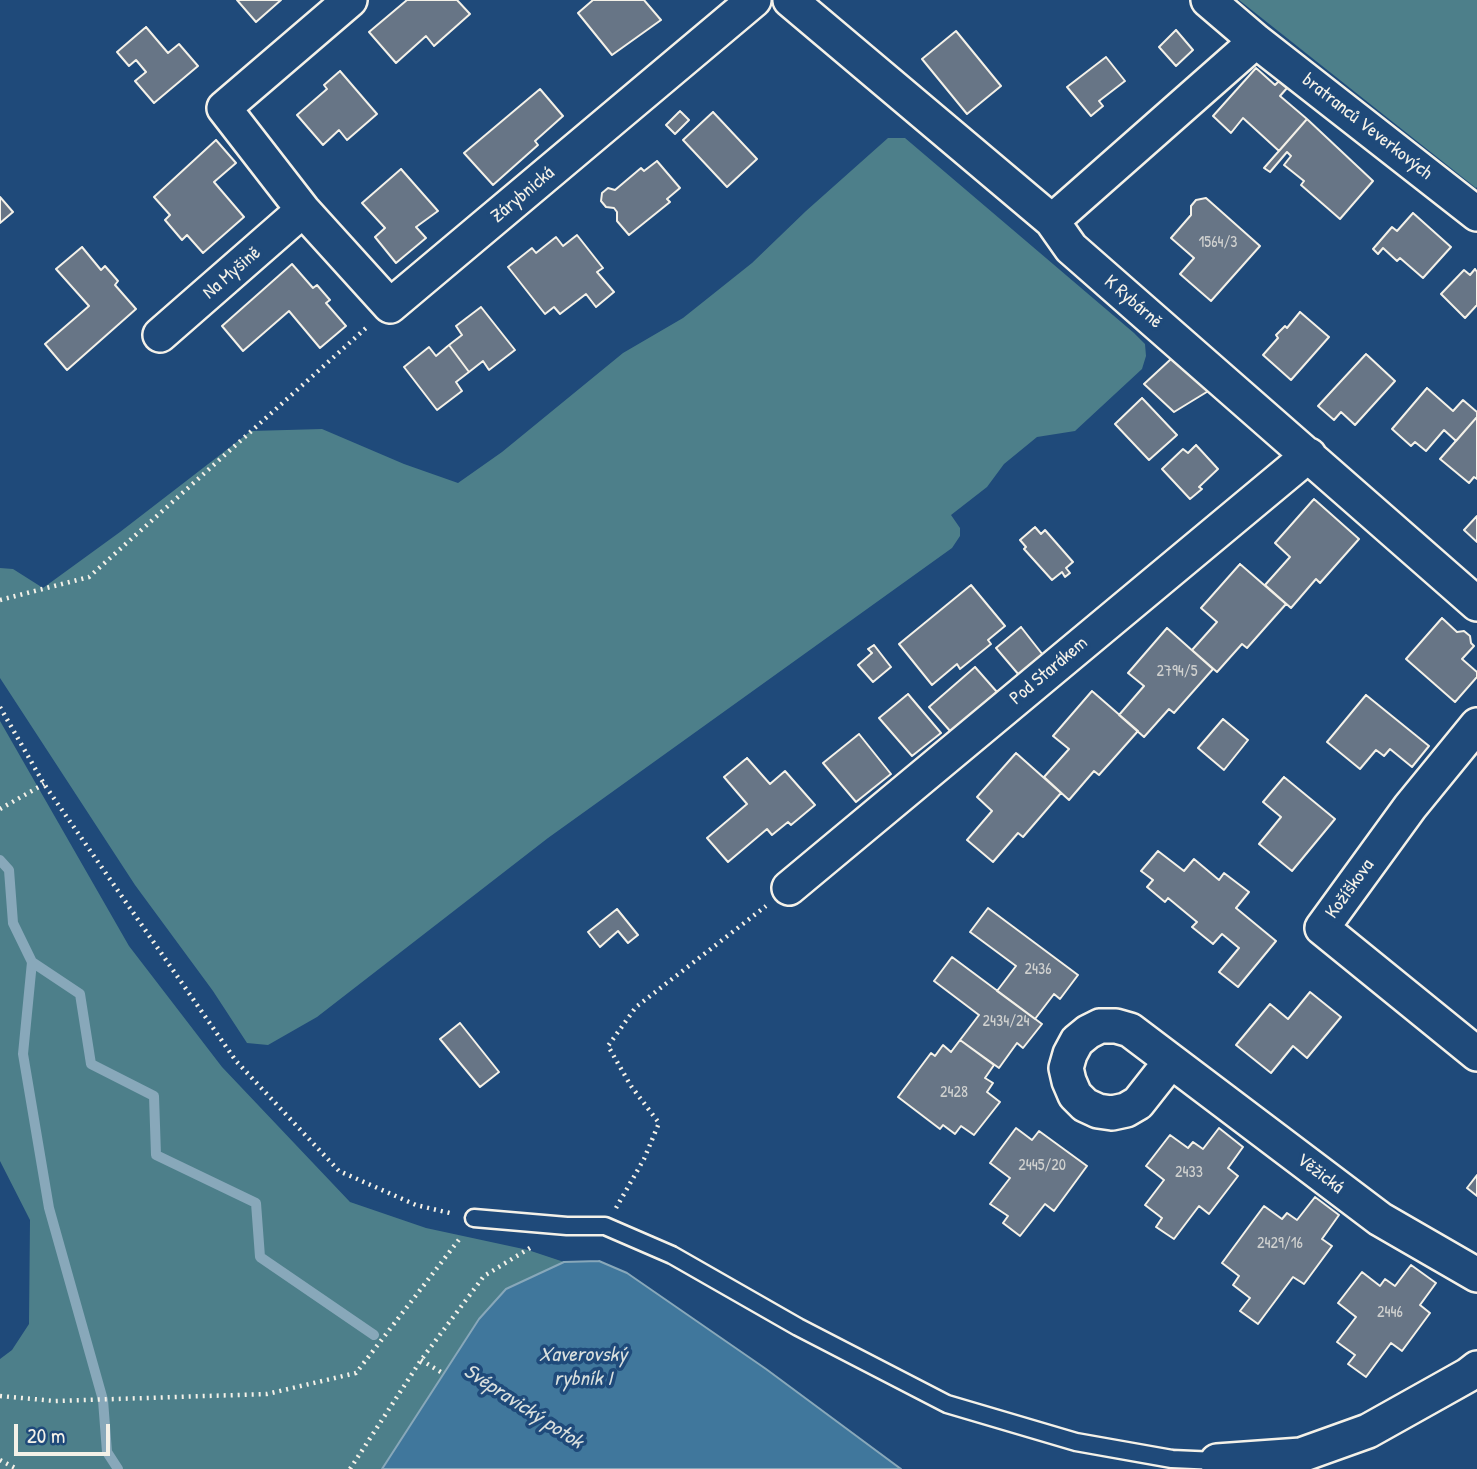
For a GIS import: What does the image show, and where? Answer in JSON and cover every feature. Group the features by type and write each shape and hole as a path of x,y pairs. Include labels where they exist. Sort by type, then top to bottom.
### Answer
{"street":[{"path":"350,0 224,108 303,210 390,306"},
{"name":"Zárybnická","path":"390,306 754,0"},
{"name":"K Rybárně","path":"790,0 1052,221 1071,248 1477,604"},
{"name":"bratranců Veverkových","path":"1208,0 1256,41 1477,214"},
{"path":"1052,221 1256,41"},
{"name":"Na Myšině","path":"160,335 303,210"},
{"name":"Pod Starákem","path":"789,888 1309,455"},
{"name":"Kožíškova","path":"1477,725 1410,807 1322,928 1477,1054"},
{"name":"Věžická","path":"1171,1061 1380,1219 1477,1275"},
{"path":"1217,1461 1301,1455 1356,1435 1477,1368"}],"lane":[{"path":"474,1218 605,1227 672,1255 798,1327 947,1404 1076,1442 1172,1459 1217,1461"}],"path":[{"path":"0,600 89,577 390,306"},
{"path":"0,708 44,784 236,1061 339,1171 416,1205 474,1218 356,1373 267,1394 55,1401 0,1396"},
{"path":"0,809 44,784"},
{"path":"605,1227 644,1159 659,1123 631,1086 608,1046 636,1007 789,888"},
{"path":"350,1469 421,1360 484,1276 567,1226"},
{"path":"421,1360 444,1374"},
{"path":"0,1460 17,1469"}],"green space":[{"path":"1239,0 1477,0 1477,187 1476,188"},
{"path":"888,138 905,138 1134,333 1145,344 1146,356 1142,369 1075,431 1037,437 1004,464 987,487 951,515 960,528 960,536 952,548 548,838 317,1017 268,1045 247,1043 213,991 135,885 0,678 0,568 13,569 43,588 251,431 322,429 404,464 458,483 502,452 623,353 683,318 752,263"},
{"path":"0,721 129,946 222,1067 350,1202 426,1228 528,1250 564,1262 506,1289 479,1318 382,1469 0,1469 0,1359 12,1350 29,1324 30,1220 0,1161"}],"water":[{"name":"Xaverovský rybník I","path":"599,1261 627,1273 766,1369 901,1469 382,1469 479,1319 506,1289 564,1262"}],"building":[{"path":"237,0 281,0 256,22"},
{"path":"407,0 457,0 470,14 434,46 426,36 396,63 369,32"},
{"path":"593,0 644,0 661,20 612,55 578,13"},
{"path":"146,27 168,53 179,44 198,66 154,103 135,81 146,72 136,60 129,66 117,52"},
{"path":"1176,30 1193,50 1176,66 1159,47"},
{"path":"956,31 1001,86 967,114 922,59"},
{"path":"1106,57 1125,81 1099,101 1103,106 1091,116 1067,87"},
{"path":"1256,68 1275,85 1279,81 1287,88 1280,96 1307,119 1279,151 1243,118 1231,133 1213,116"},
{"path":"340,71 377,114 347,140 339,130 323,145 297,115 327,89 324,85"},
{"path":"540,89 563,116 535,141 538,145 493,185 464,153"},
{"path":"680,111 689,120 675,134 666,125"},
{"path":"713,112 757,159 727,187 683,140"},
{"path":"1307,119 1373,181 1340,219 1301,185 1304,181 1284,165 1291,156 1287,152 1270,172 1264,168"},
{"path":"216,140 236,163 214,182 244,217 203,253 187,235 182,240 165,220 170,215 154,197"},
{"path":"657,161 680,188 667,199 670,202 629,235 617,221 614,208 606,207 601,201 602,193 608,188 615,190 641,168 644,171"},
{"path":"401,169 438,211 416,227 426,238 396,263 375,237 385,228 362,203"},
{"path":"0,197 13,212 0,223"},
{"path":"1206,198 1260,246 1211,301 1180,274 1194,258 1171,238 1191,215 1191,206 1196,200"},
{"path":"1413,213 1451,247 1423,278 1400,258 1397,261 1383,248 1378,254 1373,249 1392,227 1397,231"},
{"path":"577,235 603,268 597,272 614,292 596,307 586,294 560,314 554,307 545,314 508,267 532,248 536,253 556,237 563,246"},
{"path":"82,247 101,270 105,266 118,281 115,285 136,309 67,370 45,344 89,306 56,269"},
{"path":"292,264 313,288 317,285 330,300 326,303 346,326 320,348 289,311 243,351 222,326"},
{"path":"1475,269 1477,305 1465,318 1441,294 1464,270 1470,275"},
{"path":"481,307 515,350 489,370 483,361 469,372 449,345 462,335 456,326"},
{"path":"1300,312 1329,337 1291,380 1263,355 1278,338 1276,335 1285,326 1287,328"},
{"path":"449,345 469,372 456,382 462,391 437,410 404,367 429,347 436,356"},
{"path":"1366,354 1395,381 1355,425 1341,412 1334,420 1318,406"},
{"path":"1171,359 1210,390 1174,412 1144,384"},
{"path":"1427,388 1453,411 1463,400 1477,412 1477,417 1456,441 1444,430 1426,451 1415,442 1411,446 1392,429"},
{"path":"1142,398 1177,435 1149,460 1115,424"},
{"path":"1477,417 1477,479 1474,477 1469,483 1440,459"},
{"path":"1196,445 1218,469 1190,499 1162,469 1183,449 1188,453"},
{"path":"1314,499 1359,539 1320,583 1316,579 1291,608 1265,585 1290,557 1275,543"},
{"path":"1477,516 1477,542 1464,530"},
{"path":"1035,527 1041,534 1045,530 1073,562 1066,568 1070,573 1065,577 1062,572 1052,580 1024,549 1026,547 1020,540"},
{"path":"1240,564 1286,604 1247,648 1242,644 1217,672 1192,650 1217,622 1201,608"},
{"path":"971,585 1005,626 988,640 991,644 960,669 957,664 932,685 899,644"},
{"path":"1442,618 1457,632 1464,631 1470,636 1474,646 1462,659 1477,672 1477,677 1455,702 1406,659"},
{"path":"1021,627 1043,655 1019,675 996,648"},
{"path":"1167,628 1213,669 1174,713 1169,709 1144,737 1119,715 1144,686 1128,673"},
{"path":"874,645 891,667 873,682 858,665 872,653 868,649"},
{"path":"975,667 997,692 951,732 929,707"},
{"path":"1092,691 1138,731 1099,775 1094,771 1069,800 1044,777 1069,749 1053,736"},
{"path":"908,694 941,733 912,756 879,718"},
{"path":"1366,695 1429,746 1412,767 1390,749 1384,756 1376,750 1360,769 1327,742"},
{"path":"1223,719 1248,740 1224,770 1198,748"},
{"path":"859,734 891,774 856,802 823,763"},
{"path":"1016,753 1061,793 1023,837 1018,833 993,862 967,840 992,811 977,797"},
{"path":"747,758 770,784 785,771 815,805 791,825 788,822 772,835 767,829 728,862 707,838 747,804 724,777"},
{"path":"1284,777 1335,819 1292,871 1259,844 1281,817 1263,802"},
{"path":"1158,851 1184,871 1194,859 1219,880 1224,873 1249,892 1236,908 1276,941 1238,987 1219,972 1239,948 1222,934 1213,944 1192,927 1197,922 1168,898 1165,902 1147,887 1153,880 1141,871"},
{"path":"988,908 1078,975 1060,999 1054,994 1035,1019 997,991 1016,966 970,932"},
{"path":"617,909 638,935 628,943 618,931 600,947 588,932"},
{"path":"952,957 1042,1024 1023,1048 1017,1043 999,1068 960,1040 979,1015 934,981"},
{"path":"1310,992 1341,1017 1307,1058 1293,1046 1271,1073 1236,1045 1270,1004 1288,1019"},
{"path":"460,1023 499,1072 480,1087 440,1039"},
{"path":"960,1040 994,1065 985,1078 993,1083 987,1092 1000,1102 974,1135 961,1126 955,1134 943,1125 940,1129 898,1097 931,1053 935,1056 943,1045 951,1052"},
{"path":"1016,1128 1032,1140 1039,1131 1087,1166 1054,1211 1045,1204 1020,1236 1003,1223 1008,1216 990,1204 1010,1178 990,1163"},
{"path":"1219,1128 1243,1147 1228,1168 1238,1176 1209,1214 1199,1206 1174,1239 1156,1227 1162,1218 1145,1205 1164,1180 1146,1166 1170,1135 1188,1148 1193,1142 1203,1149"},
{"path":"1477,1175 1477,1196 1467,1188"},
{"path":"1315,1197 1339,1215 1322,1239 1332,1246 1304,1284 1293,1277 1258,1324 1240,1311 1250,1298 1233,1285 1239,1276 1222,1263 1264,1206 1282,1219 1287,1213 1297,1220"},
{"path":"1411,1265 1436,1283 1420,1305 1430,1313 1402,1351 1391,1343 1366,1377 1348,1364 1355,1355 1337,1342 1356,1317 1338,1303 1362,1272 1380,1286 1385,1279 1395,1286"}],"waterway":[{"name":"Svépravický potok","path":"0,860 9,870 13,923 32,962 80,994 91,1064 154,1096 156,1155 256,1203 260,1257 374,1335"},
{"path":"32,962 23,1054 49,1208 103,1400 107,1452 118,1469"}]}
